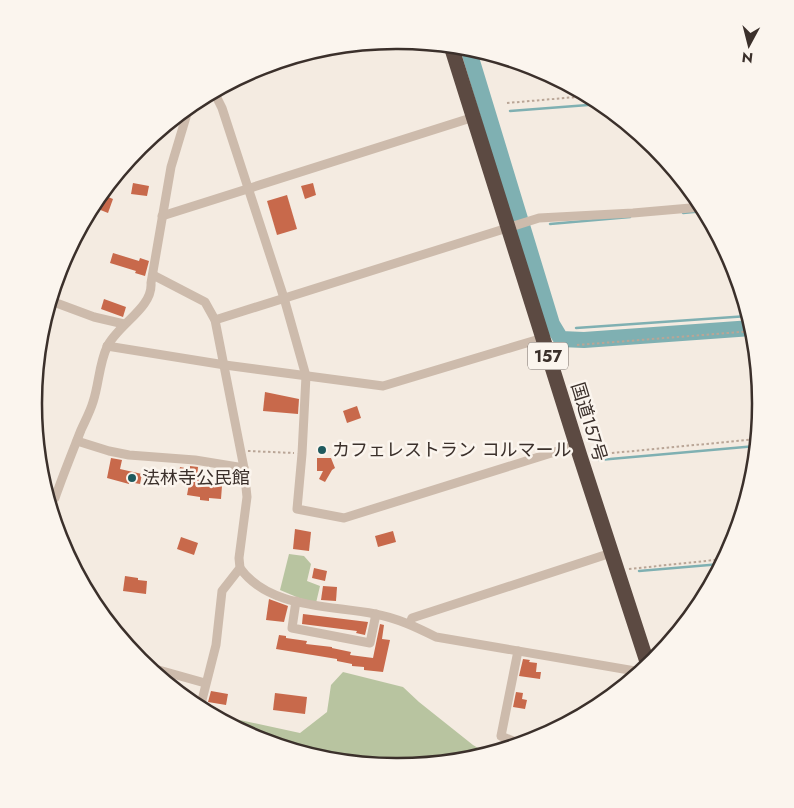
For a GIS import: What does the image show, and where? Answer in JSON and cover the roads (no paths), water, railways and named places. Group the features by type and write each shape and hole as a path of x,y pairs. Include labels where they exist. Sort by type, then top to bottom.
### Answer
{"highway":[{"name":"国道157号","path":"455,55 512,226 543,338 646,657"}],"street":[{"path":"217,99 284,298 306,376 297,509 344,518 578,450"},
{"path":"162,216 474,117"},
{"path":"55,497 93,404 107,346 124,324 136,314 152,290 170,167 182,123"},
{"path":"214,320 539,218 633,214 693,208"},
{"path":"153,275 205,302 214,320 225,365 244,468 247,498 240,568 222,591 216,645 202,700"},
{"path":"57,303 94,317 124,324"},
{"path":"107,346 225,365 383,386 543,338"},
{"path":"77,441 129,454 194,460 244,468"},
{"path":"410,623 412,618 611,553"},
{"path":"240,568 257,586 282,598 376,614 410,623 436,638 632,670"},
{"path":"296,601 292,628 370,643 376,614"},
{"path":"511,740 501,736 518,651"},
{"path":"163,671 205,683"}],"waterway":[{"path":"471,57 552,324 561,339 584,340 743,329"},
{"path":"510,111 587,105"},
{"path":"683,213 695,212"},
{"path":"550,224 630,217"},
{"path":"576,328 740,317"},
{"path":"599,460 748,447"},
{"path":"639,571 713,565"}],"place":[{"name":"カフェレストラン コルマール","path":"322,450"},
{"name":"法林寺公民館","path":"132,478"}]}
